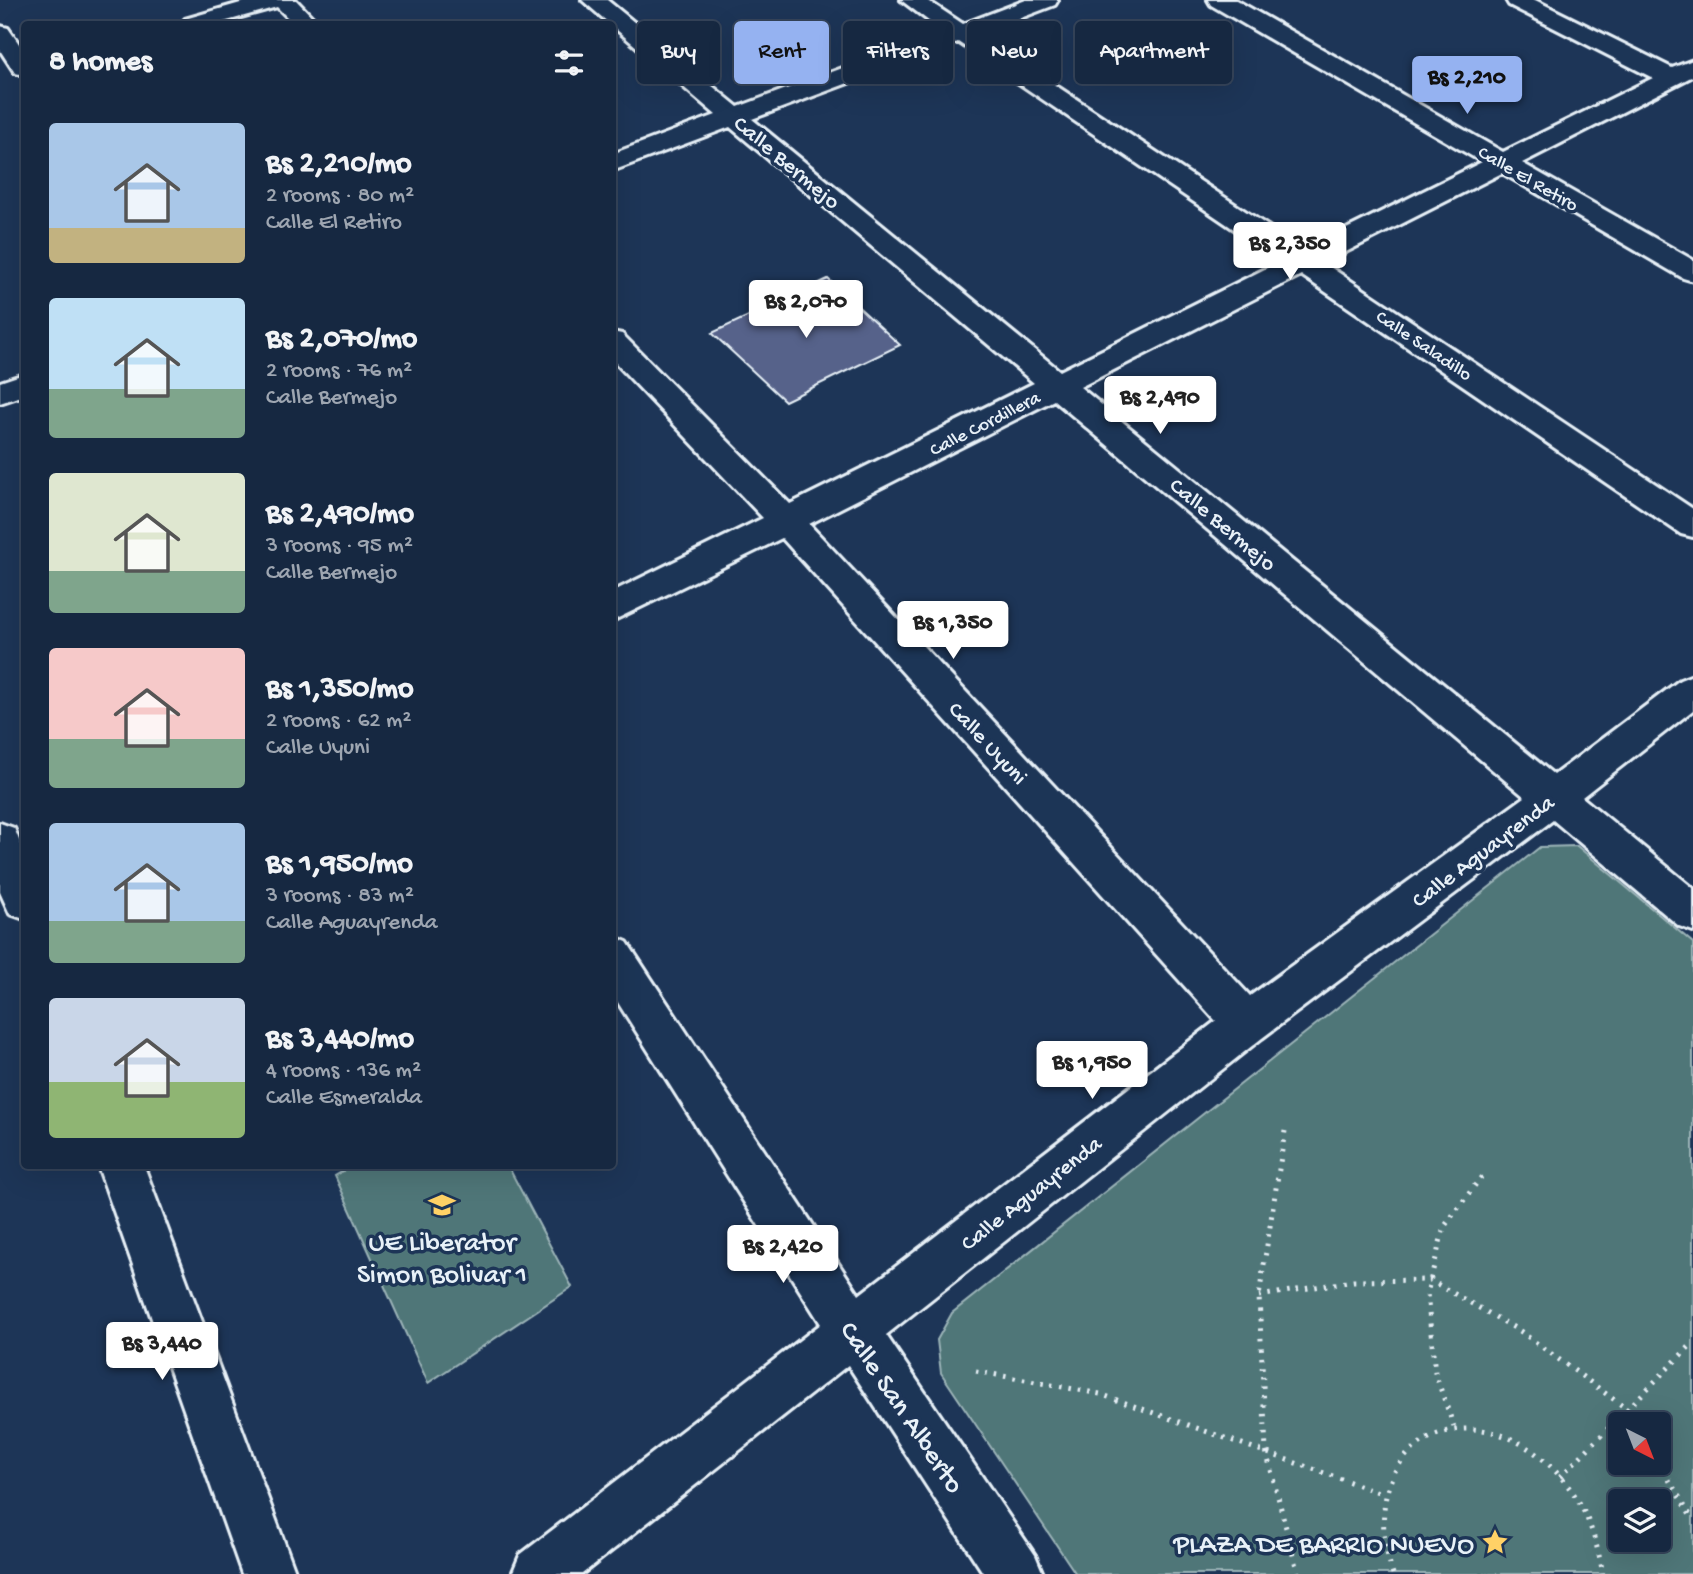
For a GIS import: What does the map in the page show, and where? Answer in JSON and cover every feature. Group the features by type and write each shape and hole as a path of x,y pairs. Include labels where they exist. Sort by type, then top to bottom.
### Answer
{"street":[{"path":"203,21 276,0"},
{"path":"284,0 304,21"},
{"name":"Calle Bermejo","path":"593,0 1693,913"},
{"name":"Calle Saladillo","path":"912,0 1693,525"},
{"path":"616,161 1047,0"},
{"name":"Calle El Retiro","path":"1219,0 1693,272"},
{"path":"1517,0 1682,72"},
{"path":"0,33 21,64"},
{"name":"Calle Cordillera","path":"616,606 1682,72"},
{"path":"0,81 21,75"},
{"name":"Calle Uyuni","path":"616,345 786,521 1247,1024"},
{"path":"0,393 21,385"},
{"name":"Calle Aguayrenda","path":"539,1574 852,1328 1247,1024 1554,797 1693,690"},
{"path":"0,840 21,893"},
{"path":"0,914 21,903"},
{"name":"Calle San Alberto","path":"616,961 852,1328 1016,1574"},
{"path":"122,1169 269,1574"}],"path":[{"path":"1284,1131 1259,1296 1266,1451 1298,1574"},
{"path":"1454,1427 1434,1373 1427,1293 1444,1227 1482,1176"},
{"path":"1259,1296 1353,1281 1430,1280 1520,1331 1629,1412"},
{"path":"1560,1477 1693,1343"},
{"path":"976,1371 1100,1394 1384,1494"},
{"path":"1394,1574 1387,1556 1382,1524 1384,1494 1399,1460 1423,1438 1454,1427 1491,1431 1528,1448 1560,1477 1581,1507 1596,1538 1603,1574"},
{"path":"1666,1475 1693,1520"}],"green space":[{"path":"1577,846 1693,943 1693,1574 1076,1574 941,1373 937,1340 952,1313 1540,847"},
{"path":"347,1169 510,1169 572,1287 428,1383 335,1176"}],"building":[{"path":"828,279 900,345 785,401 712,333"}],"place":[{"name":"UE Liberator Simon Bolivar 1","path":"442,1205"},
{"name":"PLAZA DE BARRIO NUEVO","path":"1495,1542"}]}
